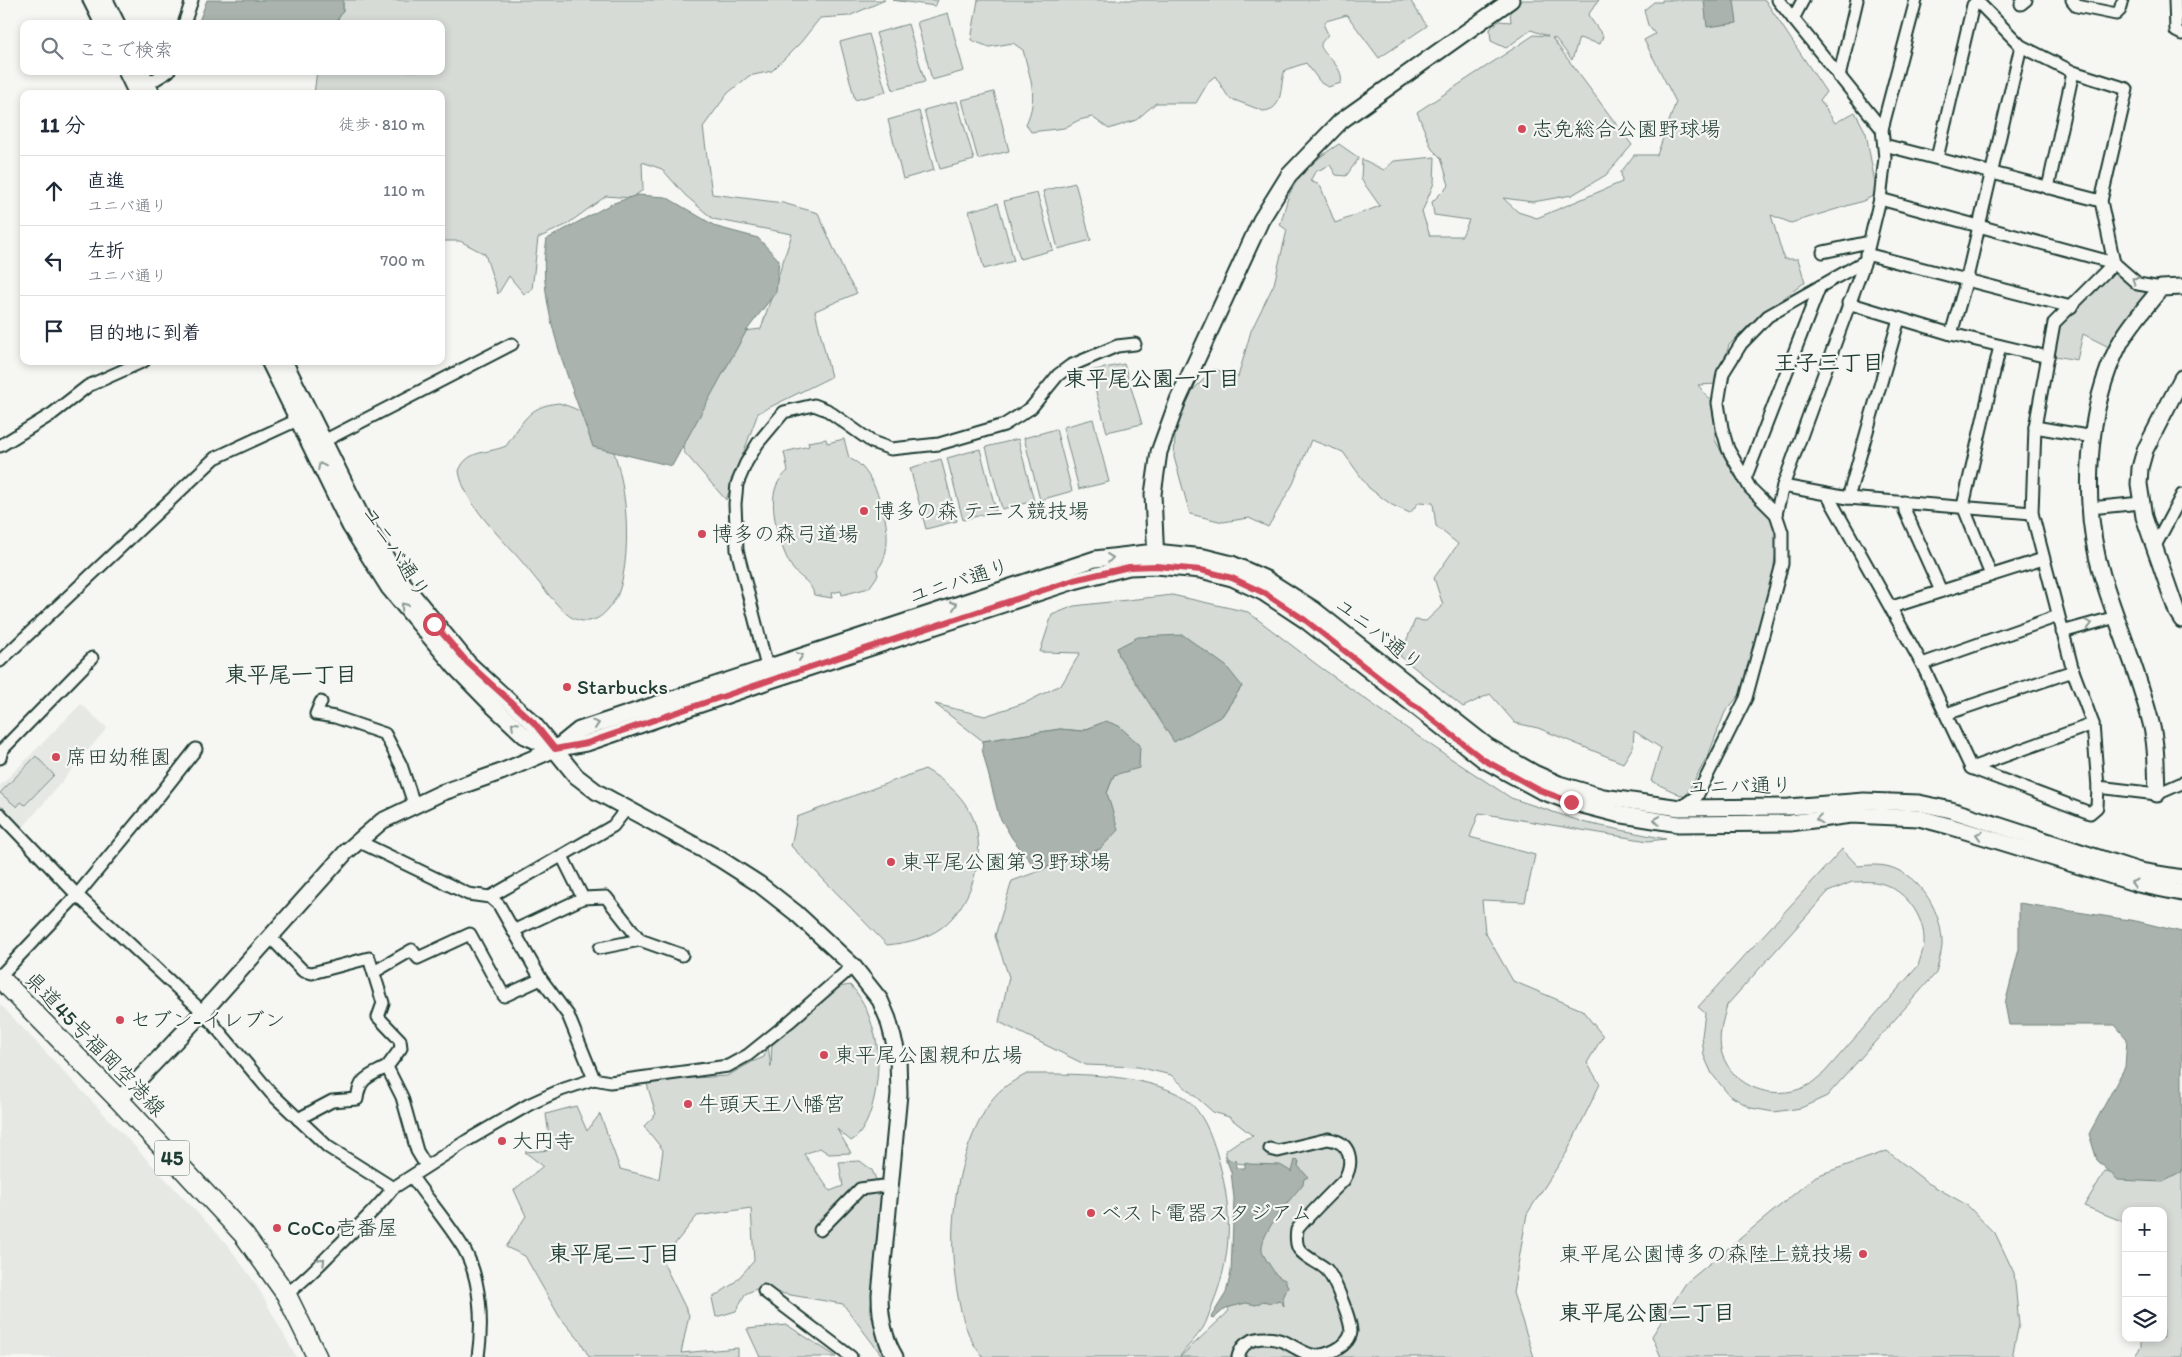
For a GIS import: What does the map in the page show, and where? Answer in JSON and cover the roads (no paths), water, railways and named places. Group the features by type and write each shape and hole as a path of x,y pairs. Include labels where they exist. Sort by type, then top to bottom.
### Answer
{"main road":[{"name":"県道45号福岡空港線","path":"0,977 119,1100 244,1235 286,1294 317,1357"}],"street":[{"path":"91,0 101,20"},
{"path":"106,0 115,20"},
{"path":"185,20 192,0"},
{"path":"1156,559 1153,494 1159,452 1169,421 1260,220 1273,198 1302,159 1341,120 1511,0"},
{"path":"1778,0 1882,129"},
{"path":"1793,19 1803,0"},
{"path":"1839,77 1857,0"},
{"path":"1776,514 1782,486 1865,258 1880,199 1885,158 1882,129 1916,0"},
{"path":"2072,0 2077,6 2116,14 2120,10 2122,3"},
{"path":"2175,0 2176,30 2182,34"},
{"path":"1937,158 1973,5 1977,1 2021,46 2074,72 2127,89 2101,201 2114,263"},
{"path":"1951,334 1966,282 2021,46"},
{"path":"2048,188 2074,72"},
{"path":"130,75 142,87 162,75"},
{"path":"1884,145 2101,201"},
{"path":"1880,199 2114,263 2138,284 2161,288 2182,287"},
{"path":"1823,252 1869,242"},
{"path":"1679,824 1680,808 1697,796 1746,698 1782,564 1782,532 1776,514 1750,488 1728,450 1722,428 1718,402 1723,373 1741,344 1768,316 1865,258 2071,307"},
{"path":"1828,496 1892,607 1922,664 1971,768 2090,813 2097,807 2098,787 2093,724 2062,632 2032,513 2035,427 2054,323 2114,263"},
{"path":"1745,479 1820,286"},
{"path":"2157,794 2154,738 2151,721 2102,573 2090,508 2090,478 2093,437 2101,392 2121,342 2161,288"},
{"path":"1848,303 1951,334 2048,357"},
{"path":"1848,498 1899,319"},
{"path":"318,444 512,344"},
{"path":"767,667 737,550 735,504 738,484 746,463 758,443 784,412 814,404 827,410 872,442 891,450 939,444 1004,425 1031,408 1058,375 1070,366 1117,346 1136,344"},
{"path":"1991,575 1963,506 2000,346"},
{"path":"0,446 52,414 88,386 135,365"},
{"name":"ユニバ通り","path":"272,365 398,577 468,663 534,723 555,749"},
{"name":"ユニバ通り","path":"285,365 304,417"},
{"path":"2182,378 2146,450 2140,468 2141,503 2177,612 2182,620"},
{"path":"0,661 216,458 304,417"},
{"path":"2035,427 2093,437"},
{"path":"1782,486 1828,496 2032,513"},
{"path":"2155,546 2182,495"},
{"path":"1904,502 1904,511 1942,591"},
{"path":"2090,508 2141,503"},
{"name":"ユニバ通り","path":"555,749 579,730 1087,562 1204,558 1222,562 1266,579 1314,609 1486,746 1534,773 1559,784 1603,797 1680,808 1789,807 1864,801 1920,803 1952,810 2139,871 2182,878"},
{"name":"ユニバ通り","path":"555,749 587,743 1074,580 1156,559 1232,578 1264,593 1305,620 1484,760 1539,790 1571,802 1617,814 1679,824 1790,823 1851,815 1918,818 2138,884 2182,893"},
{"path":"1892,607 2043,559"},
{"path":"1922,664 2058,616"},
{"path":"2062,632 2116,617"},
{"path":"0,758 2,750 92,658"},
{"path":"1946,714 2074,671"},
{"path":"321,702 316,714 335,717 385,734 401,765 414,804"},
{"path":"1971,768 2093,724"},
{"path":"0,977 77,895 196,749"},
{"path":"119,1100 203,1012 301,900 358,840 382,821 414,804 501,772 555,749 576,776 597,792 720,858 759,884 796,913 852,966 880,1000 888,1019 898,1056 899,1094 880,1295 880,1314 884,1333 895,1357"},
{"path":"2098,787 2157,794 2182,782"},
{"path":"490,897 613,826 628,808"},
{"path":"0,814 77,895 203,1012 271,1093 298,1119 328,1147 394,1188"},
{"path":"358,840 468,894 490,897 499,905 541,979 568,1015 594,1079"},
{"path":"562,856 583,898"},
{"path":"514,931 583,898 606,897 640,940"},
{"path":"374,972 412,950 418,958 470,934 504,996 541,979"},
{"path":"270,937 303,971 312,973 369,958 384,1004 378,1017 400,1040 401,1048 386,1067 362,1080 358,1086 357,1099 332,1101 298,1119"},
{"path":"600,948 640,940 682,955"},
{"path":"286,1294 296,1287 394,1188 426,1166 530,1104 561,1090 594,1079 610,1082 728,1066 748,1055 789,1022 852,966"},
{"path":"386,1067 402,1097 417,1151 426,1166"},
{"path":"1238,1357 1240,1349 1247,1341 1256,1338 1277,1340 1311,1355 1322,1355 1341,1347 1348,1340 1351,1332 1336,1283 1326,1270 1300,1251 1296,1245 1298,1230 1350,1171 1351,1162 1349,1154 1335,1140 1328,1139 1278,1150 1270,1149"},
{"path":"412,1177 464,1249 477,1293 481,1322 478,1357"},
{"path":"820,1230 860,1189 891,1185"},
{"path":"764,1291 851,1357"}],"place":[{"name":"志免総合公園野球場","path":"1522,129"},
{"name":"博多の森 テニス競技場","path":"864,511"},
{"name":"博多の森弓道場","path":"702,534"},
{"name":"Starbucks","path":"567,687"},
{"name":"席田幼稚園","path":"56,757"},
{"name":"東平尾公園第３野球場","path":"891,862"},
{"name":"セブン-イレブン","path":"120,1020"},
{"name":"東平尾公園親和広場","path":"824,1055"},
{"name":"牛頭天王八幡宮","path":"688,1104"},
{"name":"大円寺","path":"502,1141"},
{"name":"ベスト電器スタジアム","path":"1091,1213"},
{"name":"CoCo壱番屋","path":"277,1228"},
{"name":"東平尾公園博多の森陸上競技場","path":"1863,1254"}],"district":[{"name":"王子三丁目","path":"1829,362"},
{"name":"東平尾公園一丁目","path":"1152,378"},
{"name":"東平尾一丁目","path":"291,674"},
{"name":"東平尾二丁目","path":"614,1253"},
{"name":"東平尾公園二丁目","path":"1647,1312"}]}
